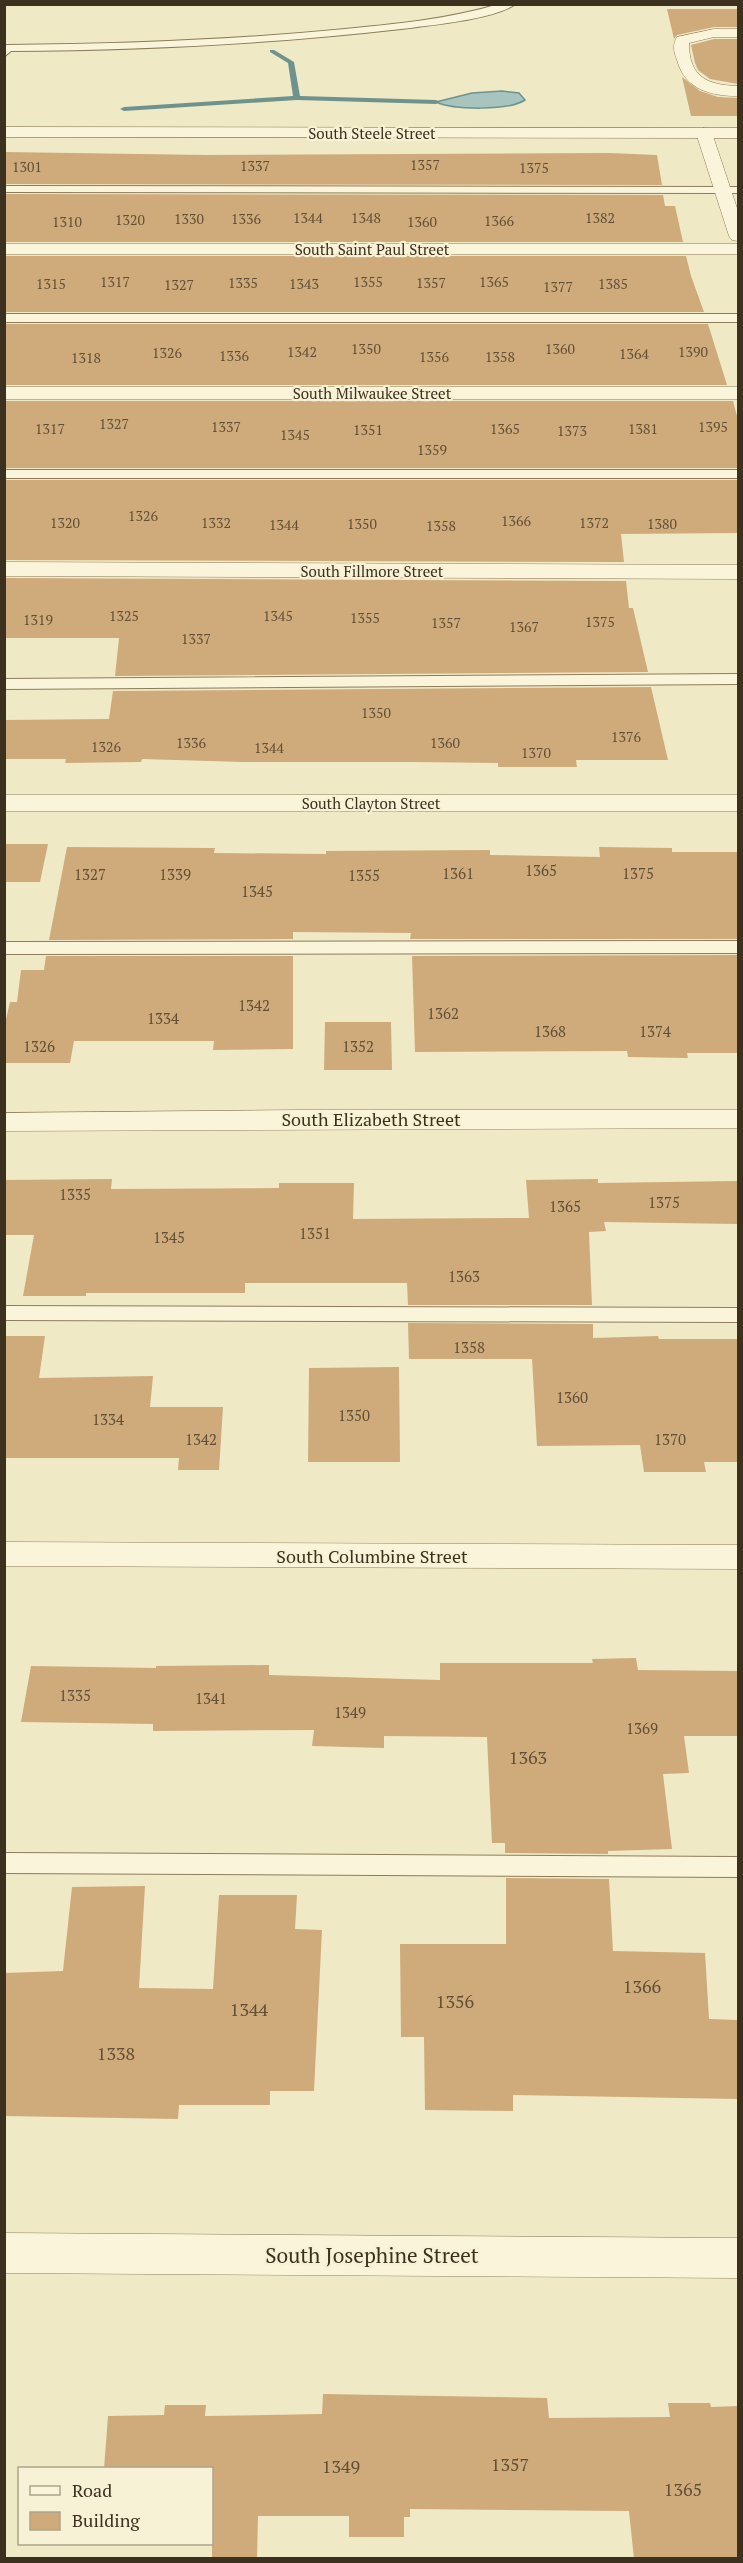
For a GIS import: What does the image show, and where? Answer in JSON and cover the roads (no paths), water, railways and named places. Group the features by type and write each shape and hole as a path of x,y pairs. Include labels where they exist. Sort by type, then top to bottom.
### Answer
{"street":[{"path":"738,33 696,36 682,40 680,46 689,76 695,82 709,87 738,91"},
{"name":"South Steele Street","path":"4,132 738,133"},
{"path":"704,133 731,190 738,236"},
{"name":"South Saint Paul Street","path":"4,249 738,249"},
{"name":"South Milwaukee Street","path":"4,393 738,393"},
{"name":"South Fillmore Street","path":"4,569 738,572"},
{"name":"South Clayton Street","path":"4,803 738,803"},
{"name":"South Elizabeth Street","path":"4,1122 738,1119"},
{"name":"South Columbine Street","path":"4,1554 738,1557"},
{"name":"South Josephine Street","path":"4,2253 738,2258"}],"lane":[{"path":"5,50 104,48 288,38 425,23 481,14 511,4"},
{"path":"4,189 731,190"},
{"path":"4,318 738,318"},
{"path":"4,474 738,474"},
{"path":"4,684 738,679"},
{"path":"4,948 738,947"},
{"path":"4,1313 738,1315"},
{"path":"4,1863 738,1867"}],"water":[{"path":"502,91 519,93 525,100 517,104 494,108 455,107 436,102 472,93"}],"waterway":[{"path":"272,51 291,62 297,98"},
{"path":"124,109 297,98"},
{"path":"297,98 436,102"}]}
